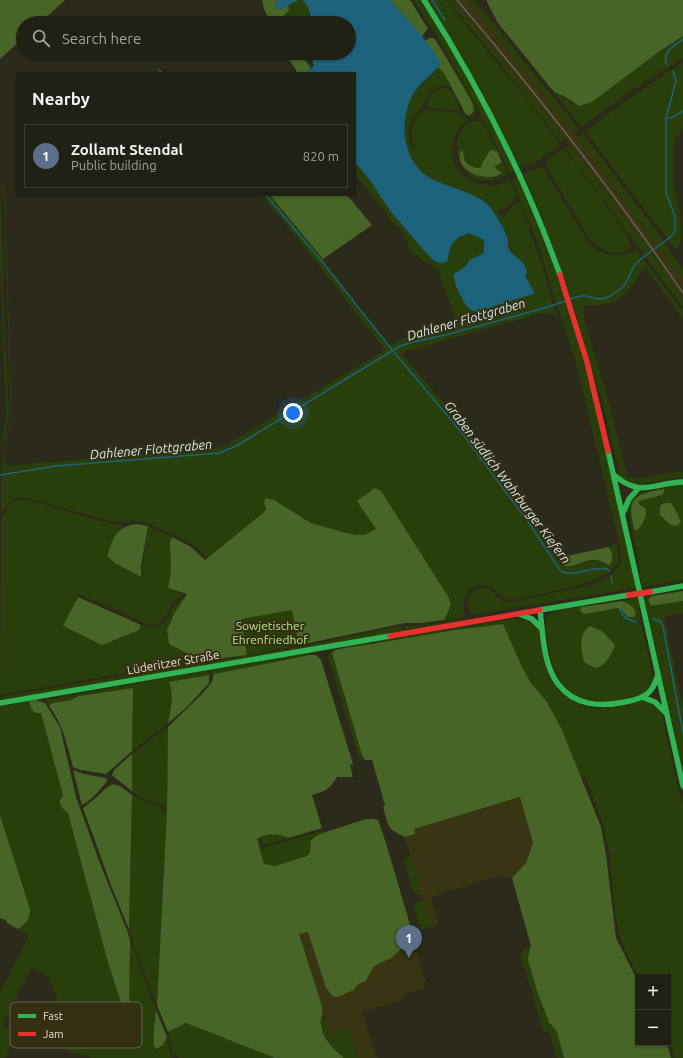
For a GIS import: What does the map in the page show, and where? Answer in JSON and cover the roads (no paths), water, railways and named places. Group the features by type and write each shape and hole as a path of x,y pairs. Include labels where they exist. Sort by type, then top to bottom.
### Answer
{"main road":[{"path":"424,0 468,72 504,141 537,213 567,295 596,399 614,475 683,786"},
{"path":"614,475 624,484 637,490"},
{"path":"622,513 629,499 637,490 668,483 683,482"},
{"name":"Lüderitzer Straße","path":"0,703 683,586"},
{"path":"540,610 542,629 551,672 560,687 571,696 586,703 600,706 642,697 652,689 658,674"},
{"path":"519,614 532,619 542,629"},
{"path":"642,697 655,702 667,714"}],"water":[{"path":"277,0 299,0 278,10 275,4"},
{"path":"303,0 390,0 424,39 440,63 438,67 417,88 410,102 406,114 405,126 405,138 408,150 413,161 420,170 430,178 473,195 489,205 507,236 509,250 522,261 524,265 527,272 525,276 534,292 533,294 479,311 473,311 463,300 455,283 454,274 465,267 470,260 484,253 484,240 469,233 459,238 451,247 447,262 439,263 433,260 391,212 369,179 356,163 356,72 307,72 314,66 312,60 356,60 356,16 310,16"}],"waterway":[{"path":"432,0 445,20"},
{"name":"Dahlener Flottgraben","path":"667,65 667,53 672,47 683,39"},
{"name":"Dahlener Flottgraben","path":"570,299 579,296 603,299 613,294 625,284 636,264 671,237 675,232 675,216 666,193 666,118 676,81 673,71"},
{"path":"667,118 671,118 683,111"},
{"name":"Graben südlich Wahrburger Kiefern","path":"267,196 462,433 529,523 560,570 569,573 576,573 603,568 608,569 609,571"},
{"name":"Dahlener Flottgraben","path":"0,475 56,466 220,453 238,445 400,346 506,319 566,301"},
{"name":"Graben südlich Wahrburger Kiefern","path":"611,576 612,582"},
{"name":"Graben südlich Wahrburger Kiefern","path":"620,610 625,618 636,622"},
{"name":"Graben südlich Wahrburger Kiefern","path":"653,619 660,621 663,626 683,733"}],"railway":[{"path":"457,0 516,71 602,180 683,293"}],"place":[{"name":"Zollamt Stendal","path":"409,958"}],"park label":[{"name":"Sowjetischer Ehrenfriedhof","path":"270,632"}]}
